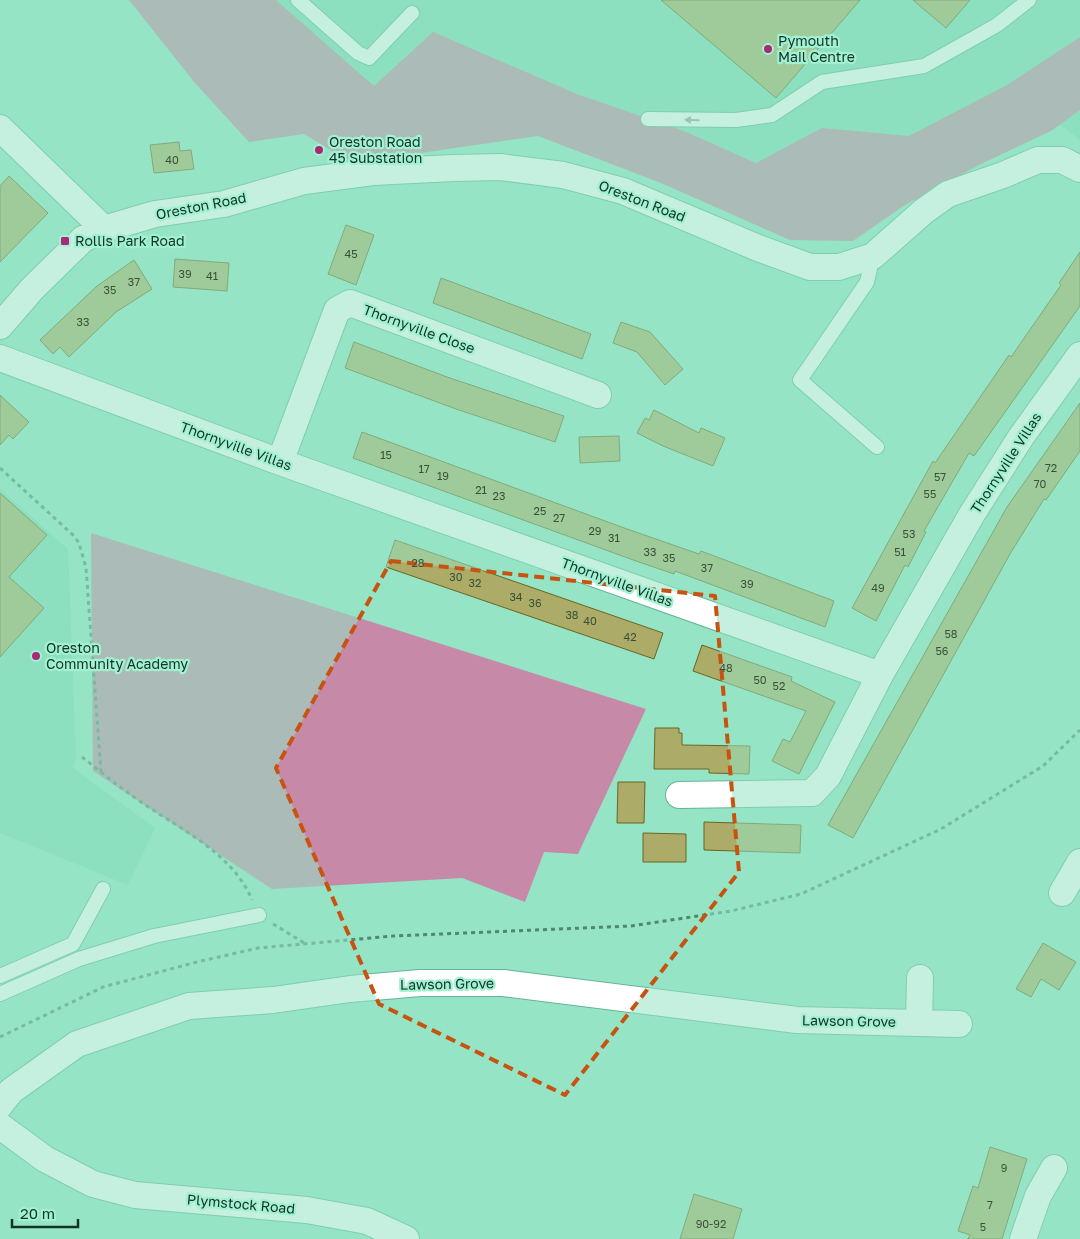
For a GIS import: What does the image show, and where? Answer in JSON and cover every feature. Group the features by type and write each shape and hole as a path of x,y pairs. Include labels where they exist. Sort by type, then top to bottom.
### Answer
{"street":[{"path":"0,128 104,229"},
{"name":"Oreston Road","path":"0,326 32,289 82,239 104,229 156,214 224,204 304,181 373,172 500,167 563,175 623,191 758,248 810,267 839,267 873,256 924,211 948,194 1003,176 1038,160 1062,160 1080,169"},
{"name":"Thornyville Close","path":"280,462 338,310 350,303 598,395"},
{"name":"Thornyville Villas","path":"0,358 280,462 880,675 972,514 1021,437 1080,355"},
{"path":"679,795 812,794 828,776 880,675"},
{"path":"1062,893 1080,862"},
{"path":"920,978 920,1023"},
{"name":"Lawson Grove","path":"0,1105 11,1091 78,1044 189,1006 273,1000 350,989 420,983 503,983 797,1020 959,1024"},
{"name":"Plymstock Road","path":"0,1126 45,1159 92,1184 135,1195 307,1210 367,1222 381,1234 406,1239"},
{"path":"1023,1239 1038,1196 1054,1168"}],"lane":[{"path":"298,0 358,54 369,58 412,13"},
{"path":"648,119 736,120 772,115 822,82 924,66 996,25 1029,0"},
{"path":"873,256 867,282 800,380 878,447"},
{"path":"0,976 73,944 103,889"},
{"path":"0,994 79,959 154,936 259,915"}],"path":[{"path":"0,468 79,543 86,568 101,772"},
{"path":"0,1037 103,987 258,948 393,936 632,926 731,911 801,894 941,829 1043,766 1080,730"},
{"path":"82,757 134,797 206,845 245,884 259,915 307,944"}],"highlighted area":[{"path":"391,561 715,596 739,872 565,1095 379,1004 276,768"}],"shaded area":[{"path":"129,0 276,0 374,86 433,32 577,94 684,131 756,163 822,128 909,136 1007,85 1080,37 1080,110 1051,131 979,165 905,205 853,241 790,240 661,183 538,136 352,163 304,134 249,142 195,83"},
{"path":"276,0 1080,0 1080,37 1007,85 909,137 822,129 756,163 684,131 577,94 374,86"},
{"path":"1080,110 1080,140 1060,124"},
{"name":"Oreston Community Academy","path":"0,489 68,549 76,757 73,768 155,828 128,885 0,833"},
{"path":"91,533 646,709 578,854 544,852 525,902 462,878 272,889 93,771"}],"building":[{"name":"Pymouth Mail Centre","path":"661,0 860,0 776,98"},
{"path":"913,0 970,0 946,28"},
{"path":"179,142 180,151 191,150 194,169 154,173 150,145"},
{"path":"9,176 48,213 0,262 0,186"},
{"path":"346,225 374,235 356,285 328,274"},
{"path":"1080,252 1080,306 974,456 969,453 924,531 926,532 908,567 905,565 876,621 852,608 933,461 935,463 1009,355 1011,357 1061,285 1059,283"},
{"path":"175,259 229,263 227,291 173,287"},
{"path":"134,260 152,289 116,312 69,357 60,347 53,354 40,340 97,286"},
{"path":"441,278 591,334 582,359 433,303"},
{"path":"621,322 650,332 683,369 665,385 637,352 613,343"},
{"path":"354,342 447,377 564,416 555,442 456,409 345,368"},
{"path":"0,395 29,422 13,439 9,435 0,445"},
{"path":"1080,403 1080,451 1046,500 1044,499 1010,554 853,838 828,825 1007,507"},
{"path":"654,410 699,433 701,428 725,438 713,466 663,446 637,433 645,418 649,420"},
{"path":"362,432 627,529 699,554 701,551 834,601 825,627 675,571 674,574 636,561 353,458"},
{"path":"619,436 620,461 580,463 579,437"},
{"path":"0,493 47,535 9,577 44,608 0,657"},
{"path":"395,540 663,633 654,659 386,567"},
{"path":"702,645 792,677 791,681 835,702 799,774 772,761 783,739 790,742 806,711 693,671"},
{"path":"655,728 679,728 679,733 682,733 682,745 750,746 749,774 709,773 709,769 654,769"},
{"path":"618,782 645,782 644,823 617,823"},
{"path":"704,822 801,825 800,853 704,850"},
{"path":"643,833 686,834 686,862 643,862"},
{"path":"1043,943 1076,962 1059,990 1041,979 1031,997 1016,989"},
{"path":"990,1147 1027,1159 1002,1239 968,1239 970,1235 958,1231 973,1186 978,1188"},
{"path":"694,1194 742,1209 733,1239 680,1239"}],"place":[{"name":"Pymouth Mail Centre","path":"768,49"},
{"name":"Oreston Road 45 Substation","path":"319,150"},
{"name":"Rollis Park Road","path":"65,241"},
{"name":"Oreston Community Academy","path":"36,656"}]}
